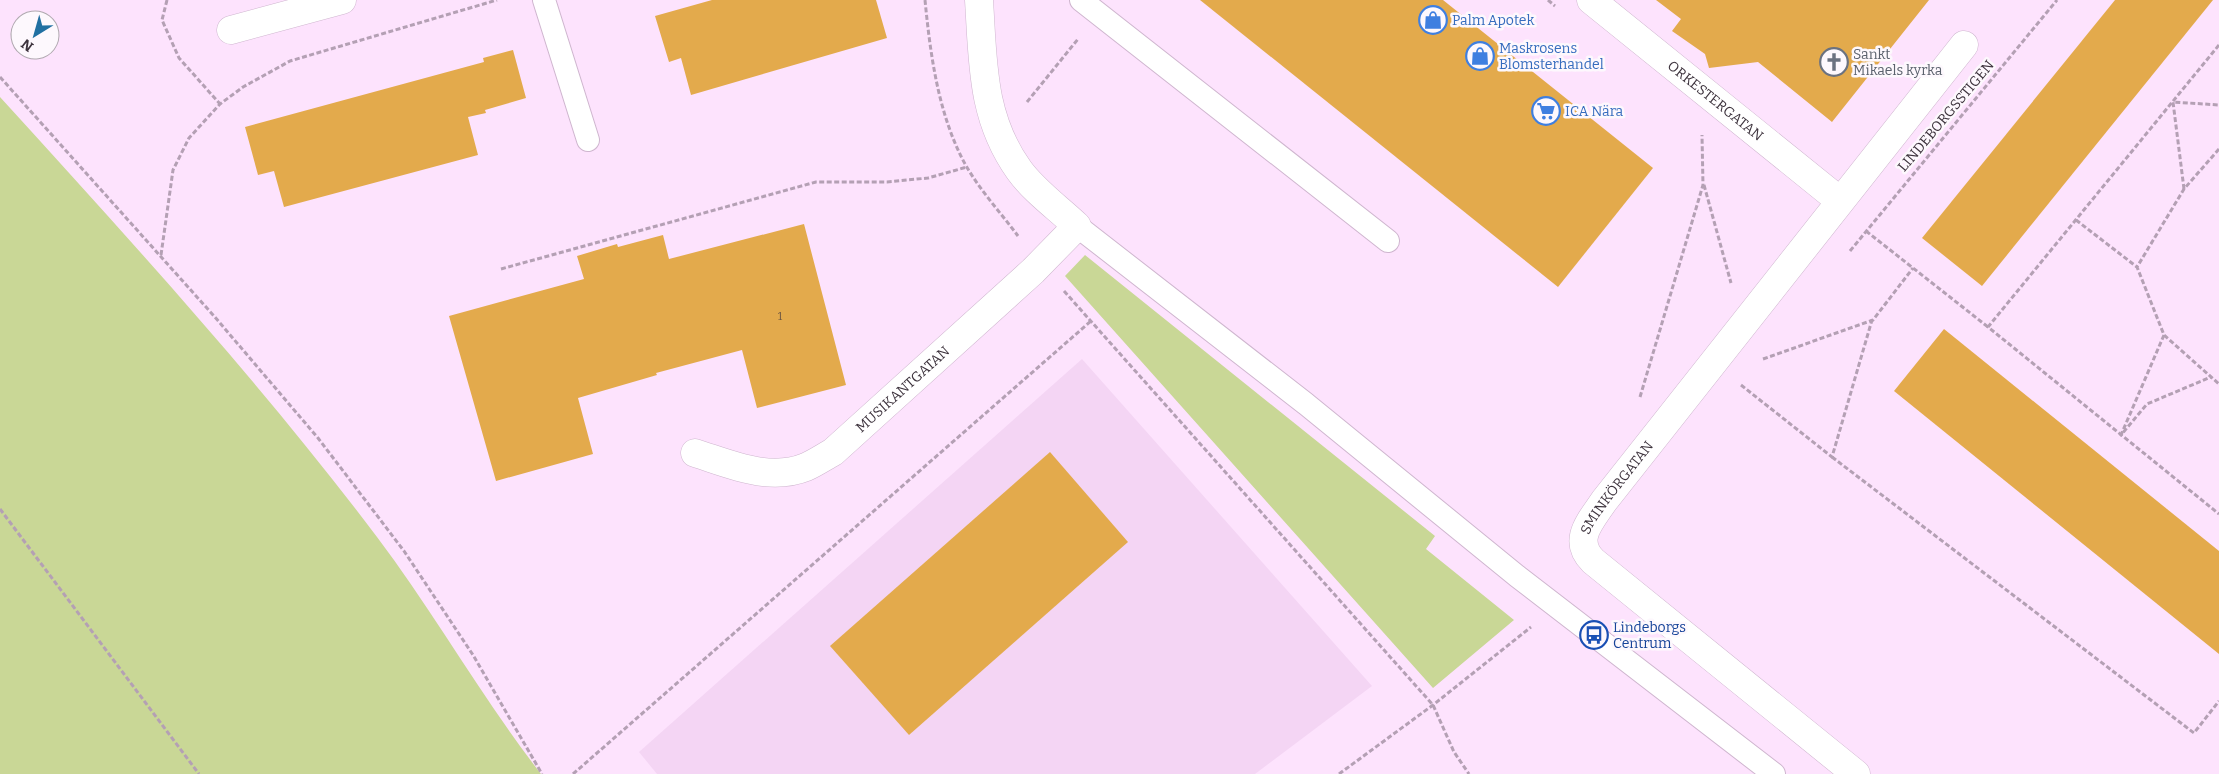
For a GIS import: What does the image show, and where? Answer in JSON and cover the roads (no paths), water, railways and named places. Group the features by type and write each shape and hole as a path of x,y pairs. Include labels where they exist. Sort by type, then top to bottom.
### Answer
{"street":[{"path":"231,30 342,0"},
{"path":"979,0 983,79 1000,139 1019,171 1077,226"},
{"name":"ORKESTERGATAN","path":"1591,0 1840,201"},
{"name":"SMINKÖRGATAN","path":"1856,774 1584,552 1583,542 1586,529 1604,501 1822,222 1964,45"},
{"name":"MUSIKANTGATAN","path":"695,453 751,471 779,472 805,468 833,452 1040,264 1077,226"}],"lane":[{"path":"544,0 588,140"},
{"path":"1081,0 1388,241"},
{"path":"1077,226 1306,404 1518,576 1774,774"}],"place":[{"name":"Palm Apotek","path":"1433,20"},
{"name":"Maskrosens Blomsterhandel","path":"1480,56"},
{"name":"Sankt Mikaels kyrka","path":"1834,62"},
{"name":"ICA Nära","path":"1546,111"},
{"name":"Lindeborgs Centrum","path":"1594,635"}]}
